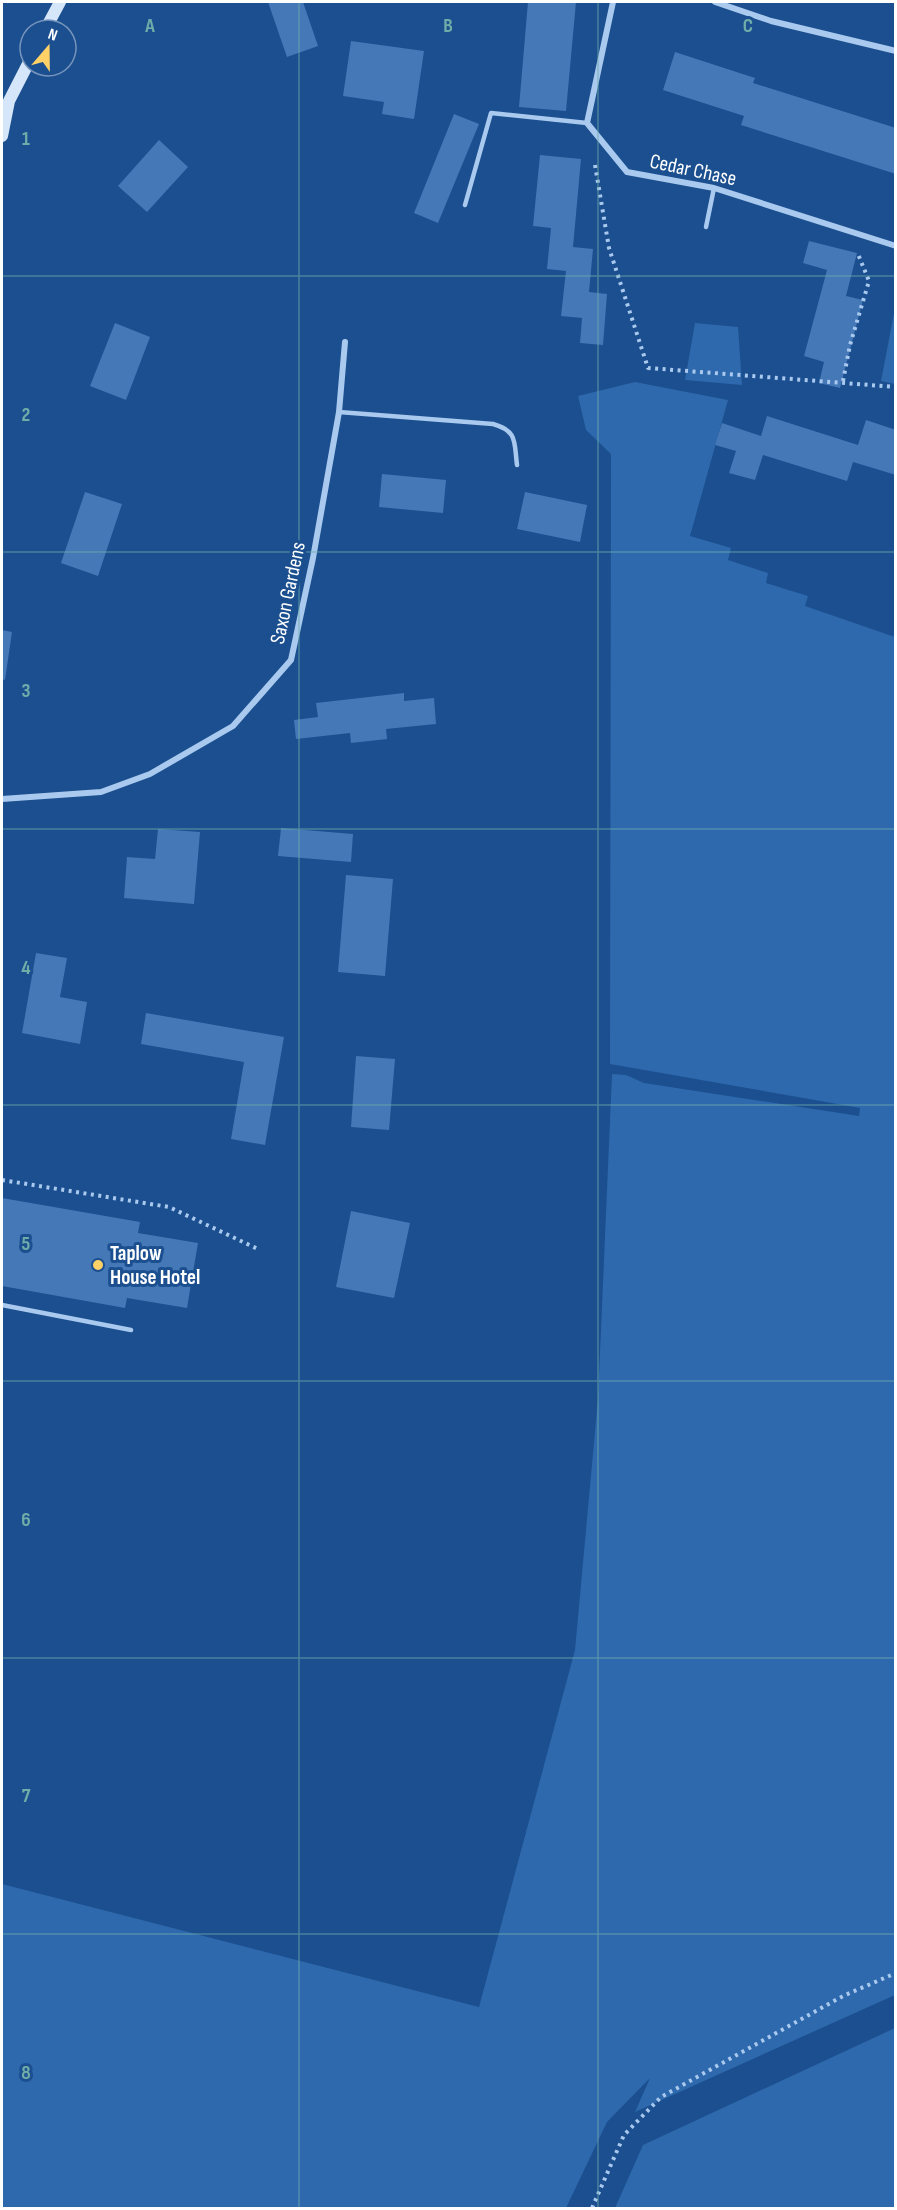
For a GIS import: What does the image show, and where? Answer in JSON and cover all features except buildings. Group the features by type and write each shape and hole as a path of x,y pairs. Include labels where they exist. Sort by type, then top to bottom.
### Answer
{"street":[{"path":"51,18 60,2"},
{"path":"587,123 613,2"},
{"path":"715,2 771,21 896,51"},
{"path":"2,136 9,101 21,78"},
{"name":"Cedar Chase","path":"587,123 627,172 714,188 896,246"},
{"name":"Saxon Gardens","path":"2,799 101,792 150,774 233,726 291,660 313,558 339,412 345,342"}],"lane":[{"path":"465,205 491,113 587,123"},
{"path":"706,227 714,188"},
{"path":"339,412 493,424 507,428 513,436 517,465"},
{"path":"2,1305 131,1330"}],"path":[{"path":"587,123 609,248 648,368 843,381 896,387"},
{"path":"843,381 850,345 869,281 849,232"},
{"path":"2,1180 169,1207 260,1250"},
{"path":"592,2208 624,2135 661,2097 843,1996 896,1973"}],"shaded area":[{"path":"895,308 895,384 881,381"},
{"path":"695,323 738,327 742,385 685,380"},
{"path":"635,382 728,400 690,536 731,548 728,560 768,573 766,583 808,596 805,606 895,637 895,1995 635,2112 650,2078 607,2122 566,2208 2,2208 2,1884 479,2007 575,1650 598,1399 612,1074 626,1075 644,1083 859,1116 860,1108 610,1064 611,454 586,430 578,396"},
{"path":"895,2028 895,2208 615,2208 643,2145"}],"place":[{"name":"Taplow House Hotel","path":"98,1265"}]}
